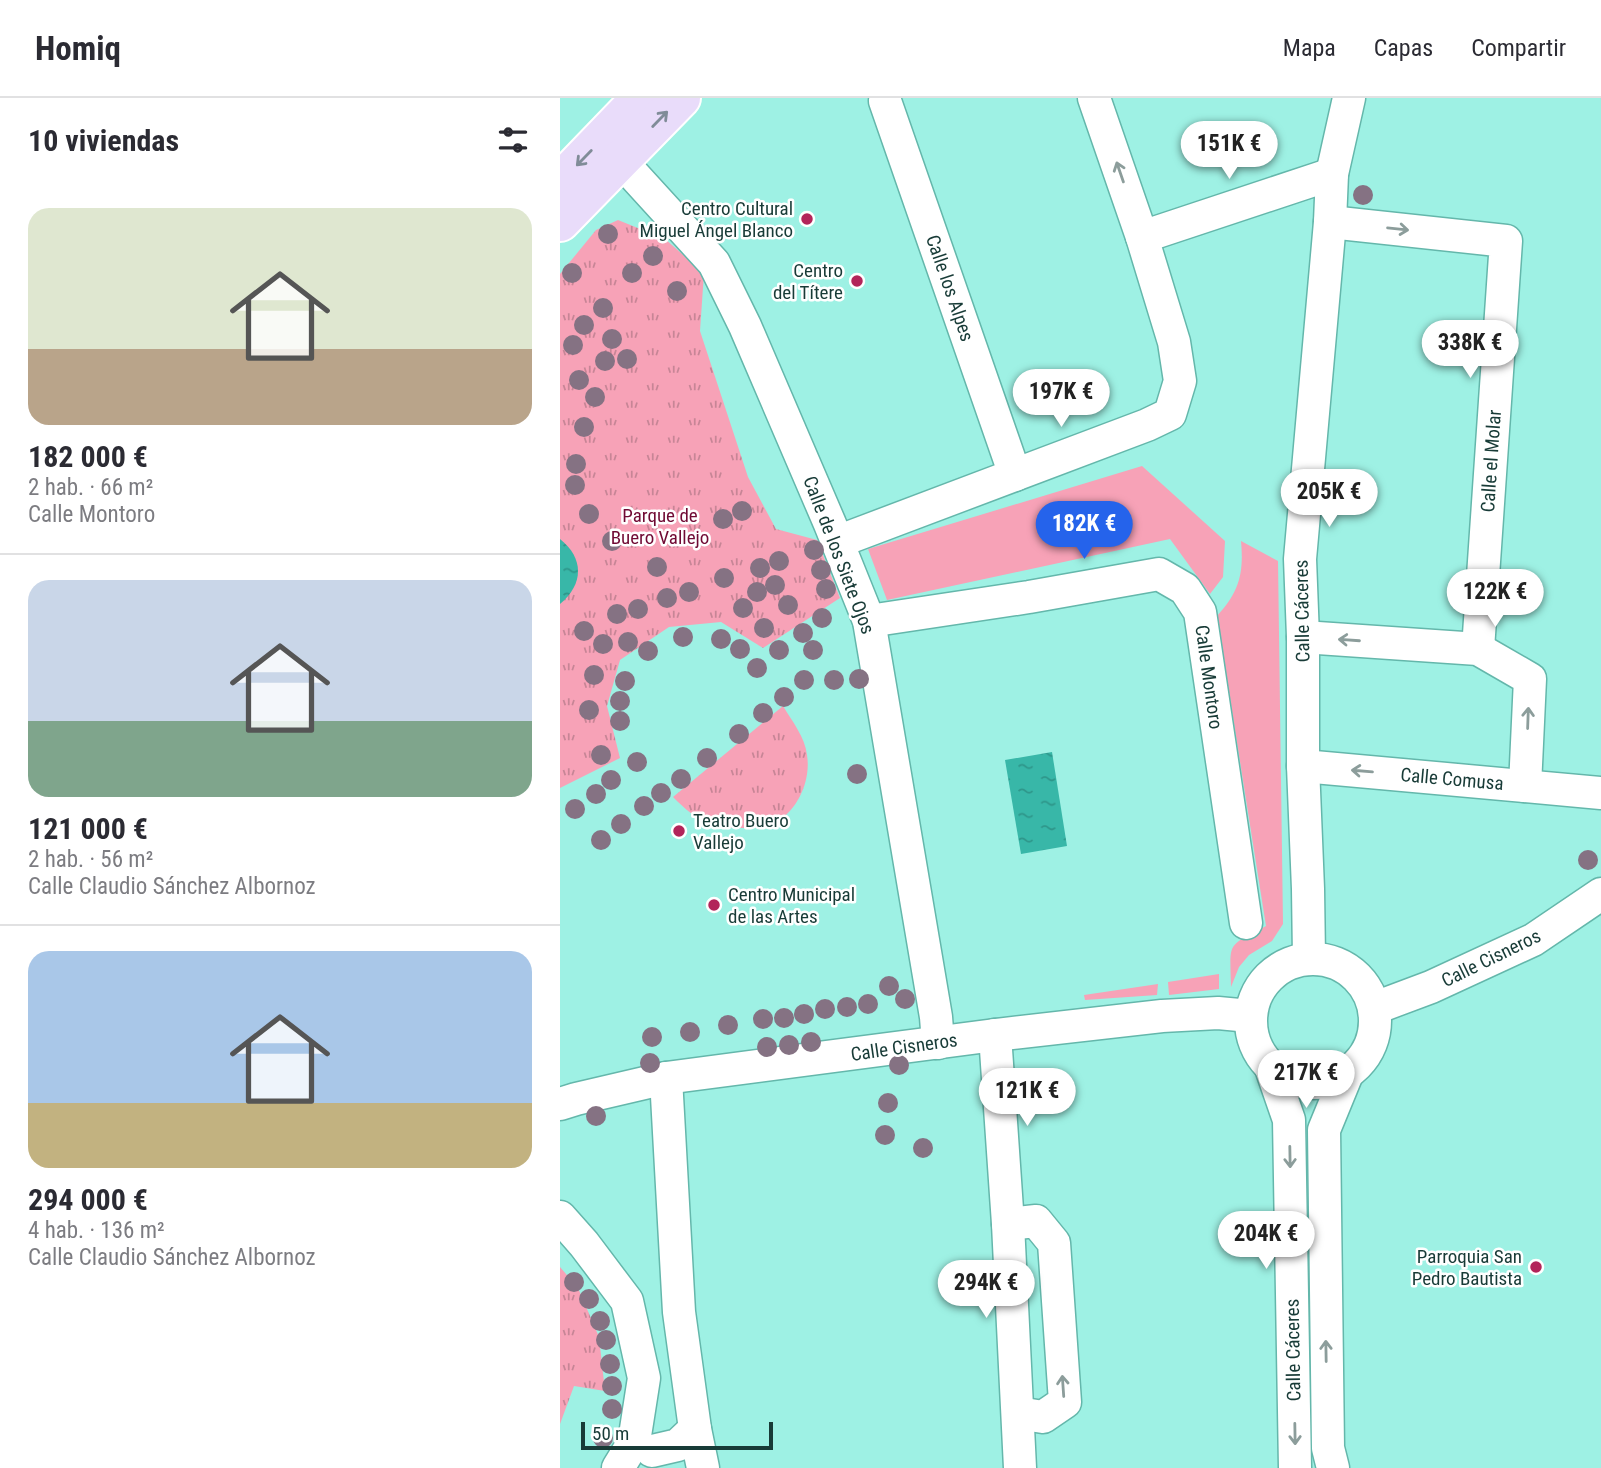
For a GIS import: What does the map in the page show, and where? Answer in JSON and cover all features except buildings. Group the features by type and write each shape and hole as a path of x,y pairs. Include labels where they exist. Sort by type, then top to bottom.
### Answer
{"main road":[{"path":"560,183 641,98"},
{"path":"560,222 681,98"}],"street":[{"path":"836,542 1170,414 1180,381 1174,342 1142,237 1094,98"},
{"name":"Calle Cáceres","path":"1308,958 1300,559 1332,174 1349,98"},
{"name":"Calle los Alpes","path":"885,101 1015,475"},
{"name":"Calle de los Siete Ojos","path":"620,160 714,263 745,326 869,621 936,1017 938,1043"},
{"path":"1142,237 1332,174"},
{"name":"Calle el Molar","path":"1330,222 1506,241 1478,649"},
{"name":"Calle Montoro","path":"869,621 1159,574 1185,589 1200,612 1246,923"},
{"path":"1303,637 1478,649 1530,679 1525,786"},
{"name":"Calle Comusa","path":"1303,766 1601,793"},
{"name":"Calle Cisneros","path":"1375,1008 1431,987 1533,940 1601,894"},
{"path":"1308,958 1343,966 1358,977 1369,992 1375,1008 1376,1027 1371,1045 1362,1061 1347,1074 1328,1082 1308,1083 1288,1079 1271,1068 1259,1053 1252,1035 1250,1016 1254,998 1263,983 1291,962 1308,958"},
{"name":"Calle Cisneros","path":"560,1104 666,1078 995,1035 1162,1016 1218,1013 1250,1016"},
{"path":"995,1035 1020,1468"},
{"name":"Calle Cáceres","path":"1271,1068 1289,1120 1296,1468"},
{"name":"Calle Cáceres","path":"1332,1468 1328,1448 1324,1130 1347,1074"},
{"path":"666,1078 679,1312 703,1468"},
{"path":"560,1217 627,1301 644,1378 653,1453"},
{"path":"1008,1224 1036,1221 1054,1243 1065,1402 1043,1417 1018,1413"},
{"path":"618,1468 678,1445 695,1429"}],"green space":[{"name":"Parque de Buero Vallejo","path":"618,220 665,239 704,273 700,331 748,477 776,529 817,540 840,598 763,648 721,622 669,627 620,660 607,706 620,758 560,788 560,274 596,230"},
{"path":"1142,466 1225,541 1223,577 1210,594 1170,539 887,600 868,549"},
{"path":"1241,541 1278,561 1283,924 1272,941 1249,955 1239,967 1231,987 1230,961 1233,947 1266,926 1217,616 1230,599 1241,573"},
{"path":"783,706 804,742 808,764 802,792 792,809 778,821 746,828 720,827 696,817 673,797"},
{"path":"1219,974 1219,989 1169,995 1168,982"},
{"path":"1158,984 1157,995 1085,1000 1084,995"},
{"path":"560,1267 578,1288 599,1337 605,1391 574,1386 560,1424"}],"water":[{"path":"560,539 573,554 578,571 573,588 560,604"},
{"path":"1052,752 1067,846 1021,854 1005,760"}],"place":[{"name":"Centro Cultural Miguel Ángel Blanco","path":"807,219"},
{"name":"Centro del Títere","path":"857,281"},
{"name":"Teatro Buero Vallejo","path":"679,831"},
{"name":"Centro Municipal de las Artes","path":"714,905"},
{"name":"Parroquia San Pedro Bautista","path":"1536,1267"}]}
